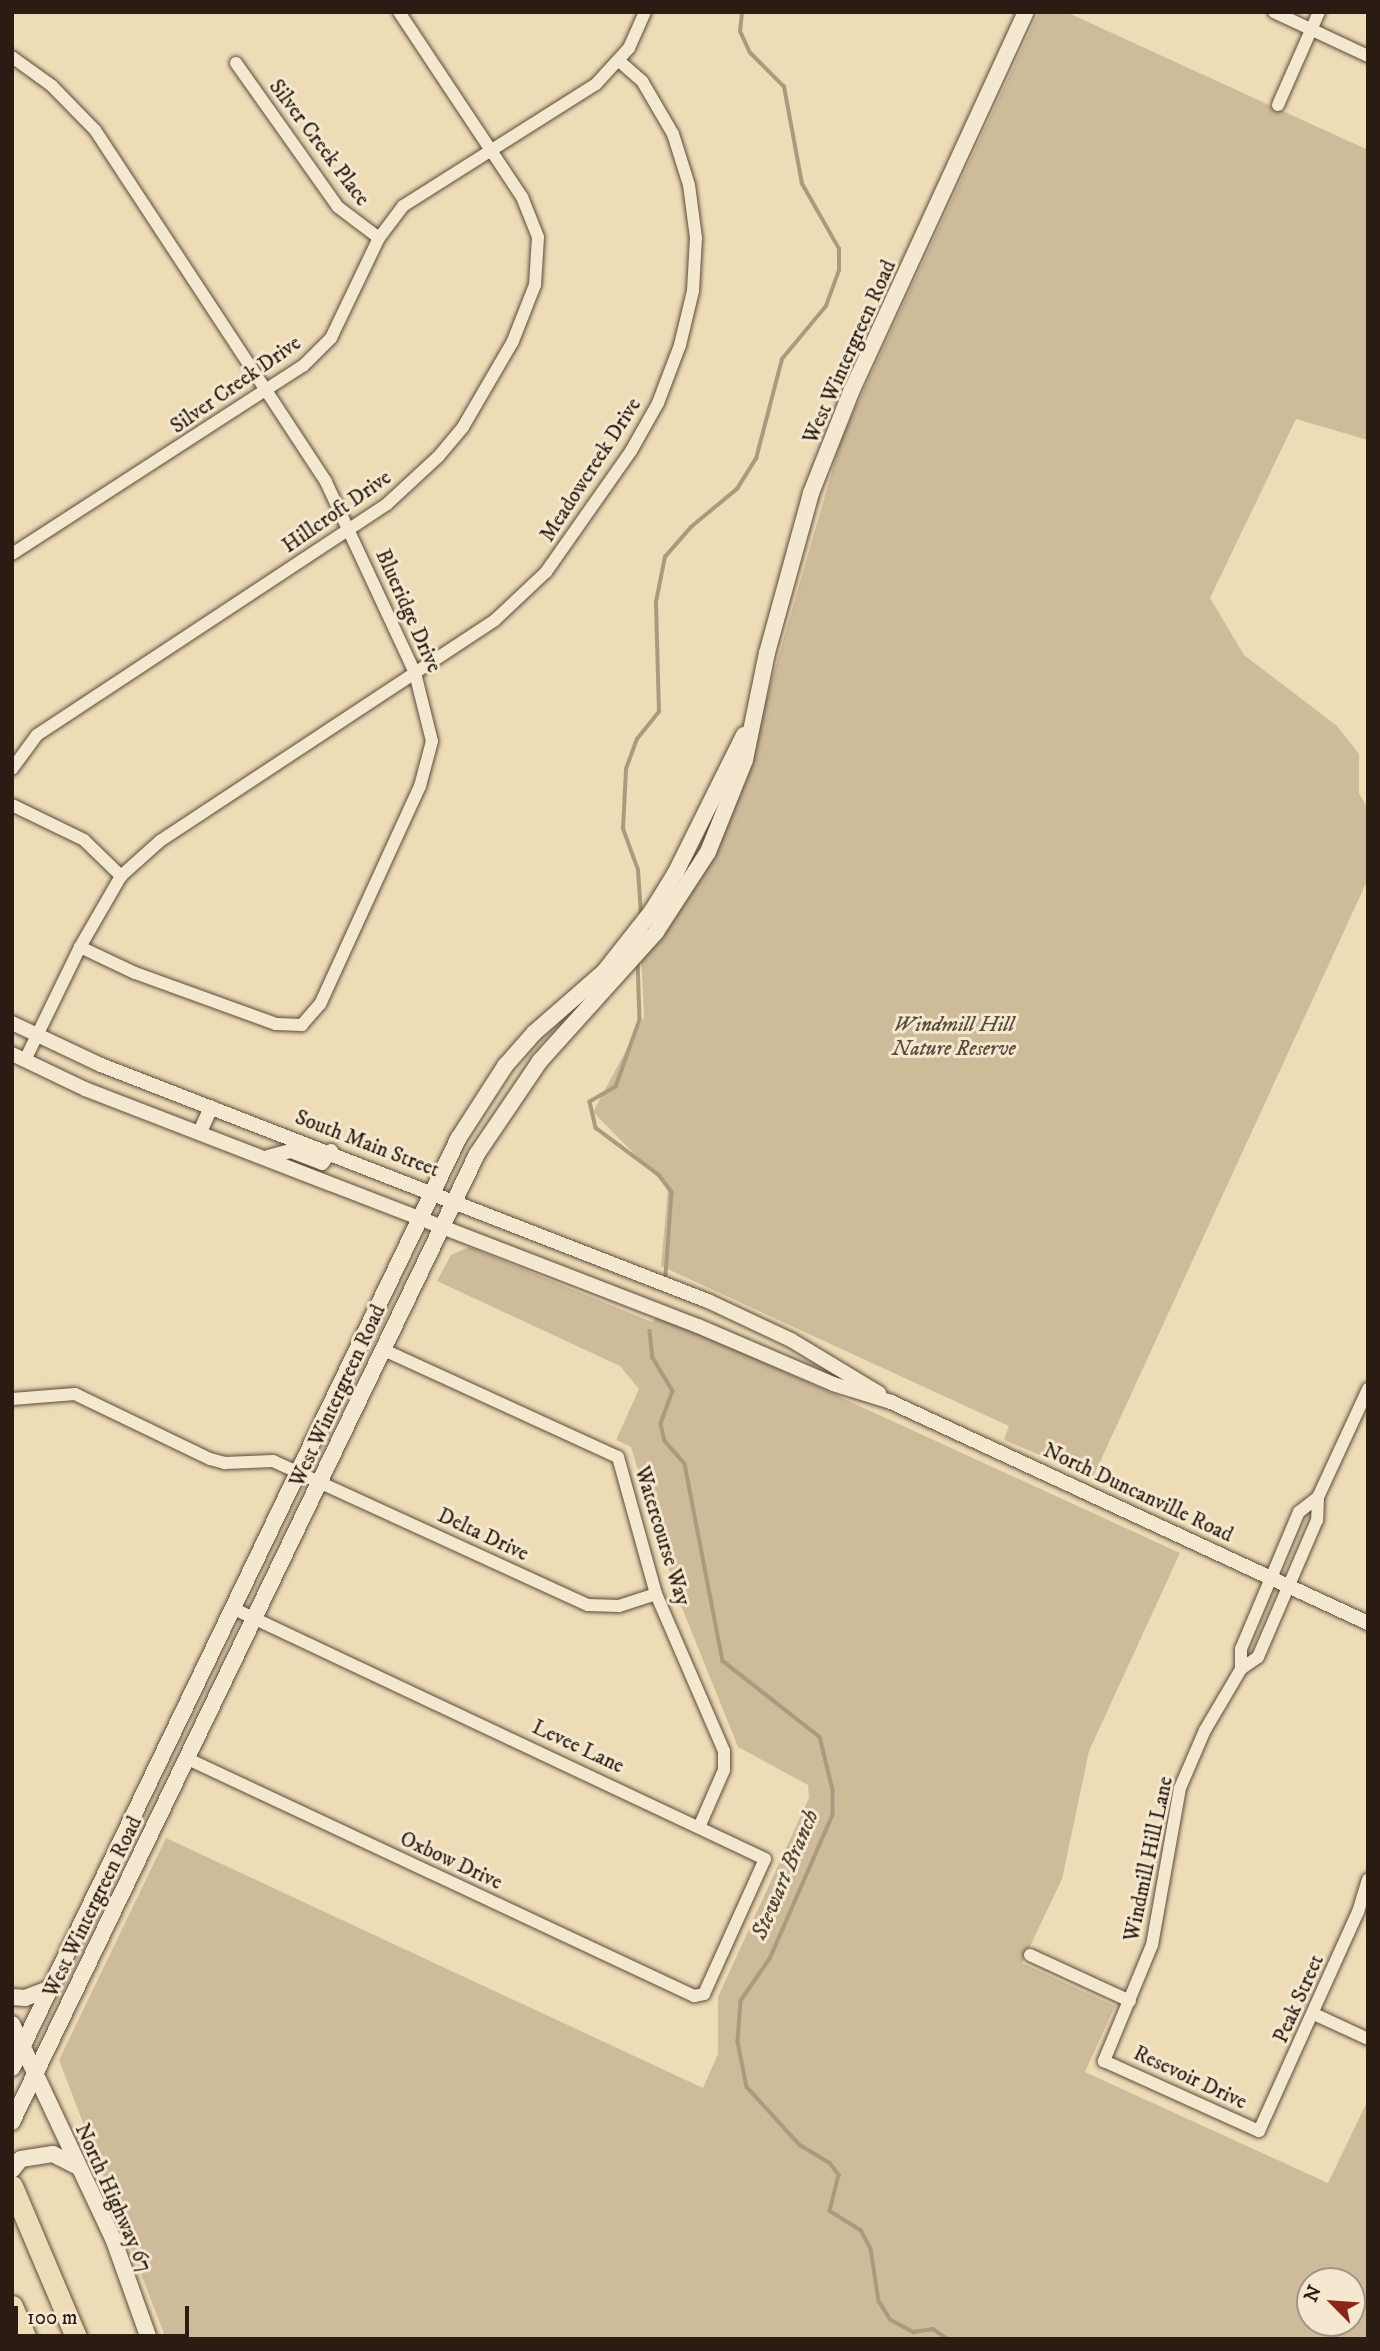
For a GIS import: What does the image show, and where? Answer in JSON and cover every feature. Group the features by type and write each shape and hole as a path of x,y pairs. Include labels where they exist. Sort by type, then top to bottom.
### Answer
{"highway":[{"path":"12,2186 76,2339"},
{"path":"12,2307 24,2339"}],"main road":[{"name":"West Wintergreen Road","path":"12,2122 477,1154 513,1098 560,1038 608,990 664,922 708,852 745,760 750,723 811,493 852,392 1027,12"},
{"name":"West Wintergreen Road","path":"12,2068 418,1217 458,1139 505,1066 534,1033 604,972 676,872 750,723"},
{"path":"123,1835 146,1846"},
{"path":"12,1997 25,1998 49,1989"},
{"name":"North Highway 67","path":"12,2024 114,2241 149,2339"},
{"path":"12,2170 21,2159 53,2154 77,2166"}],"street":[{"name":"Hillcroft Drive","path":"12,769 46,728 351,529 411,483 455,437 485,396 528,309 539,262 538,237 522,197 400,12"},
{"name":"Silver Creek Drive","path":"12,554 266,393 331,338 379,238 403,206 596,84 619,61 645,12"},
{"path":"1274,12 1368,56"},
{"path":"1278,105 1319,12"},
{"name":"Blueridge Drive","path":"12,57 52,86 95,131 266,393 351,529 415,673 429,719 429,761 311,1018 302,1025 276,1024 135,973 80,947"},
{"name":"Meadowcreek Drive","path":"18,1057 37,1035 80,947 121,876 169,836 479,632 545,572 620,469 670,377 693,291 695,212 682,158 660,108 642,81 619,61"},
{"name":"Silver Creek Place","path":"236,63 338,207 379,238"},
{"path":"12,805 84,840 121,876"},
{"name":"South Main Street","path":"12,1023 101,1065 331,1151 708,1301"},
{"path":"18,1057 85,1089 268,1157 698,1326 708,1301"},
{"path":"200,1132 211,1107"},
{"path":"268,1157 291,1152 322,1163 331,1151"},
{"name":"North Duncanville Road","path":"708,1301 840,1366 891,1402"},
{"name":"North Duncanville Road","path":"698,1326 833,1384 891,1402 1368,1623"},
{"name":"Watercourse Way","path":"384,1350 618,1457 656,1594 724,1752 724,1770 700,1825"},
{"name":"Windmill Hill Lane","path":"1104,2061 1130,2001 1163,1906 1180,1788 1205,1730 1241,1670 1258,1657 1317,1520 1318,1497 1368,1389"},
{"name":"Delta Drive","path":"12,1399 75,1394 210,1459 225,1463 273,1461 588,1605 620,1606 656,1594"},
{"name":"Windmill Hill Lane","path":"1241,1670 1241,1649 1270,1577 1299,1512 1318,1497"},
{"name":"Levee Lane","path":"232,1608 700,1825 765,1859 704,1994 698,1996"},
{"name":"Oxbow Drive","path":"188,1759 698,1996"},
{"name":"Peak Street","path":"1259,2131 1314,2014 1368,1880"},
{"path":"1030,1955 1130,2001"},
{"path":"1314,2014 1368,2039"},
{"name":"Resevoir Drive","path":"1104,2061 1259,2131"}],"green space":[{"name":"Windmill Hill Nature Reserve","path":"1039,12 1066,12 1368,150 1368,440 1296,419 1210,598 1244,655 1337,726 1359,754 1359,793 1368,809 1368,879 1093,1477 1004,1440 1009,1426 661,1266 668,1188 593,1112 644,1017 641,955 702,856 744,776 842,437"},
{"path":"469,1247 652,1322 659,1314 1180,1553 1089,1751 1062,1879 1022,1963 1115,2006 1085,2072 1328,2183 1368,2100 1368,2339 166,2339 59,2060 166,1838 703,2088 718,2054 718,1997 809,1798 808,1785 738,1747 676,1593 631,1447 616,1440 639,1389 620,1366 437,1281 451,1255"}],"waterway":[{"name":"Stewart Branch","path":"641,914 638,870 623,829 626,769 637,739 659,712 656,602 665,557 691,527 737,489 756,459 782,359 826,306 839,271 839,249 802,184 784,87 750,53 740,32 742,12"},
{"name":"Stewart Branch","path":"638,960 640,1020 616,1087 590,1102 596,1128 659,1175 672,1192 666,1275"},
{"name":"Stewart Branch","path":"650,1331 653,1358 673,1391 661,1424 665,1441 685,1464 723,1661 820,1737 833,1790 833,1815 770,1959 741,2001 738,2042 747,2087 800,2145 830,2163 839,2175 830,2211 861,2230 871,2249 879,2301 891,2320 914,2332 933,2329 948,2339"}]}
